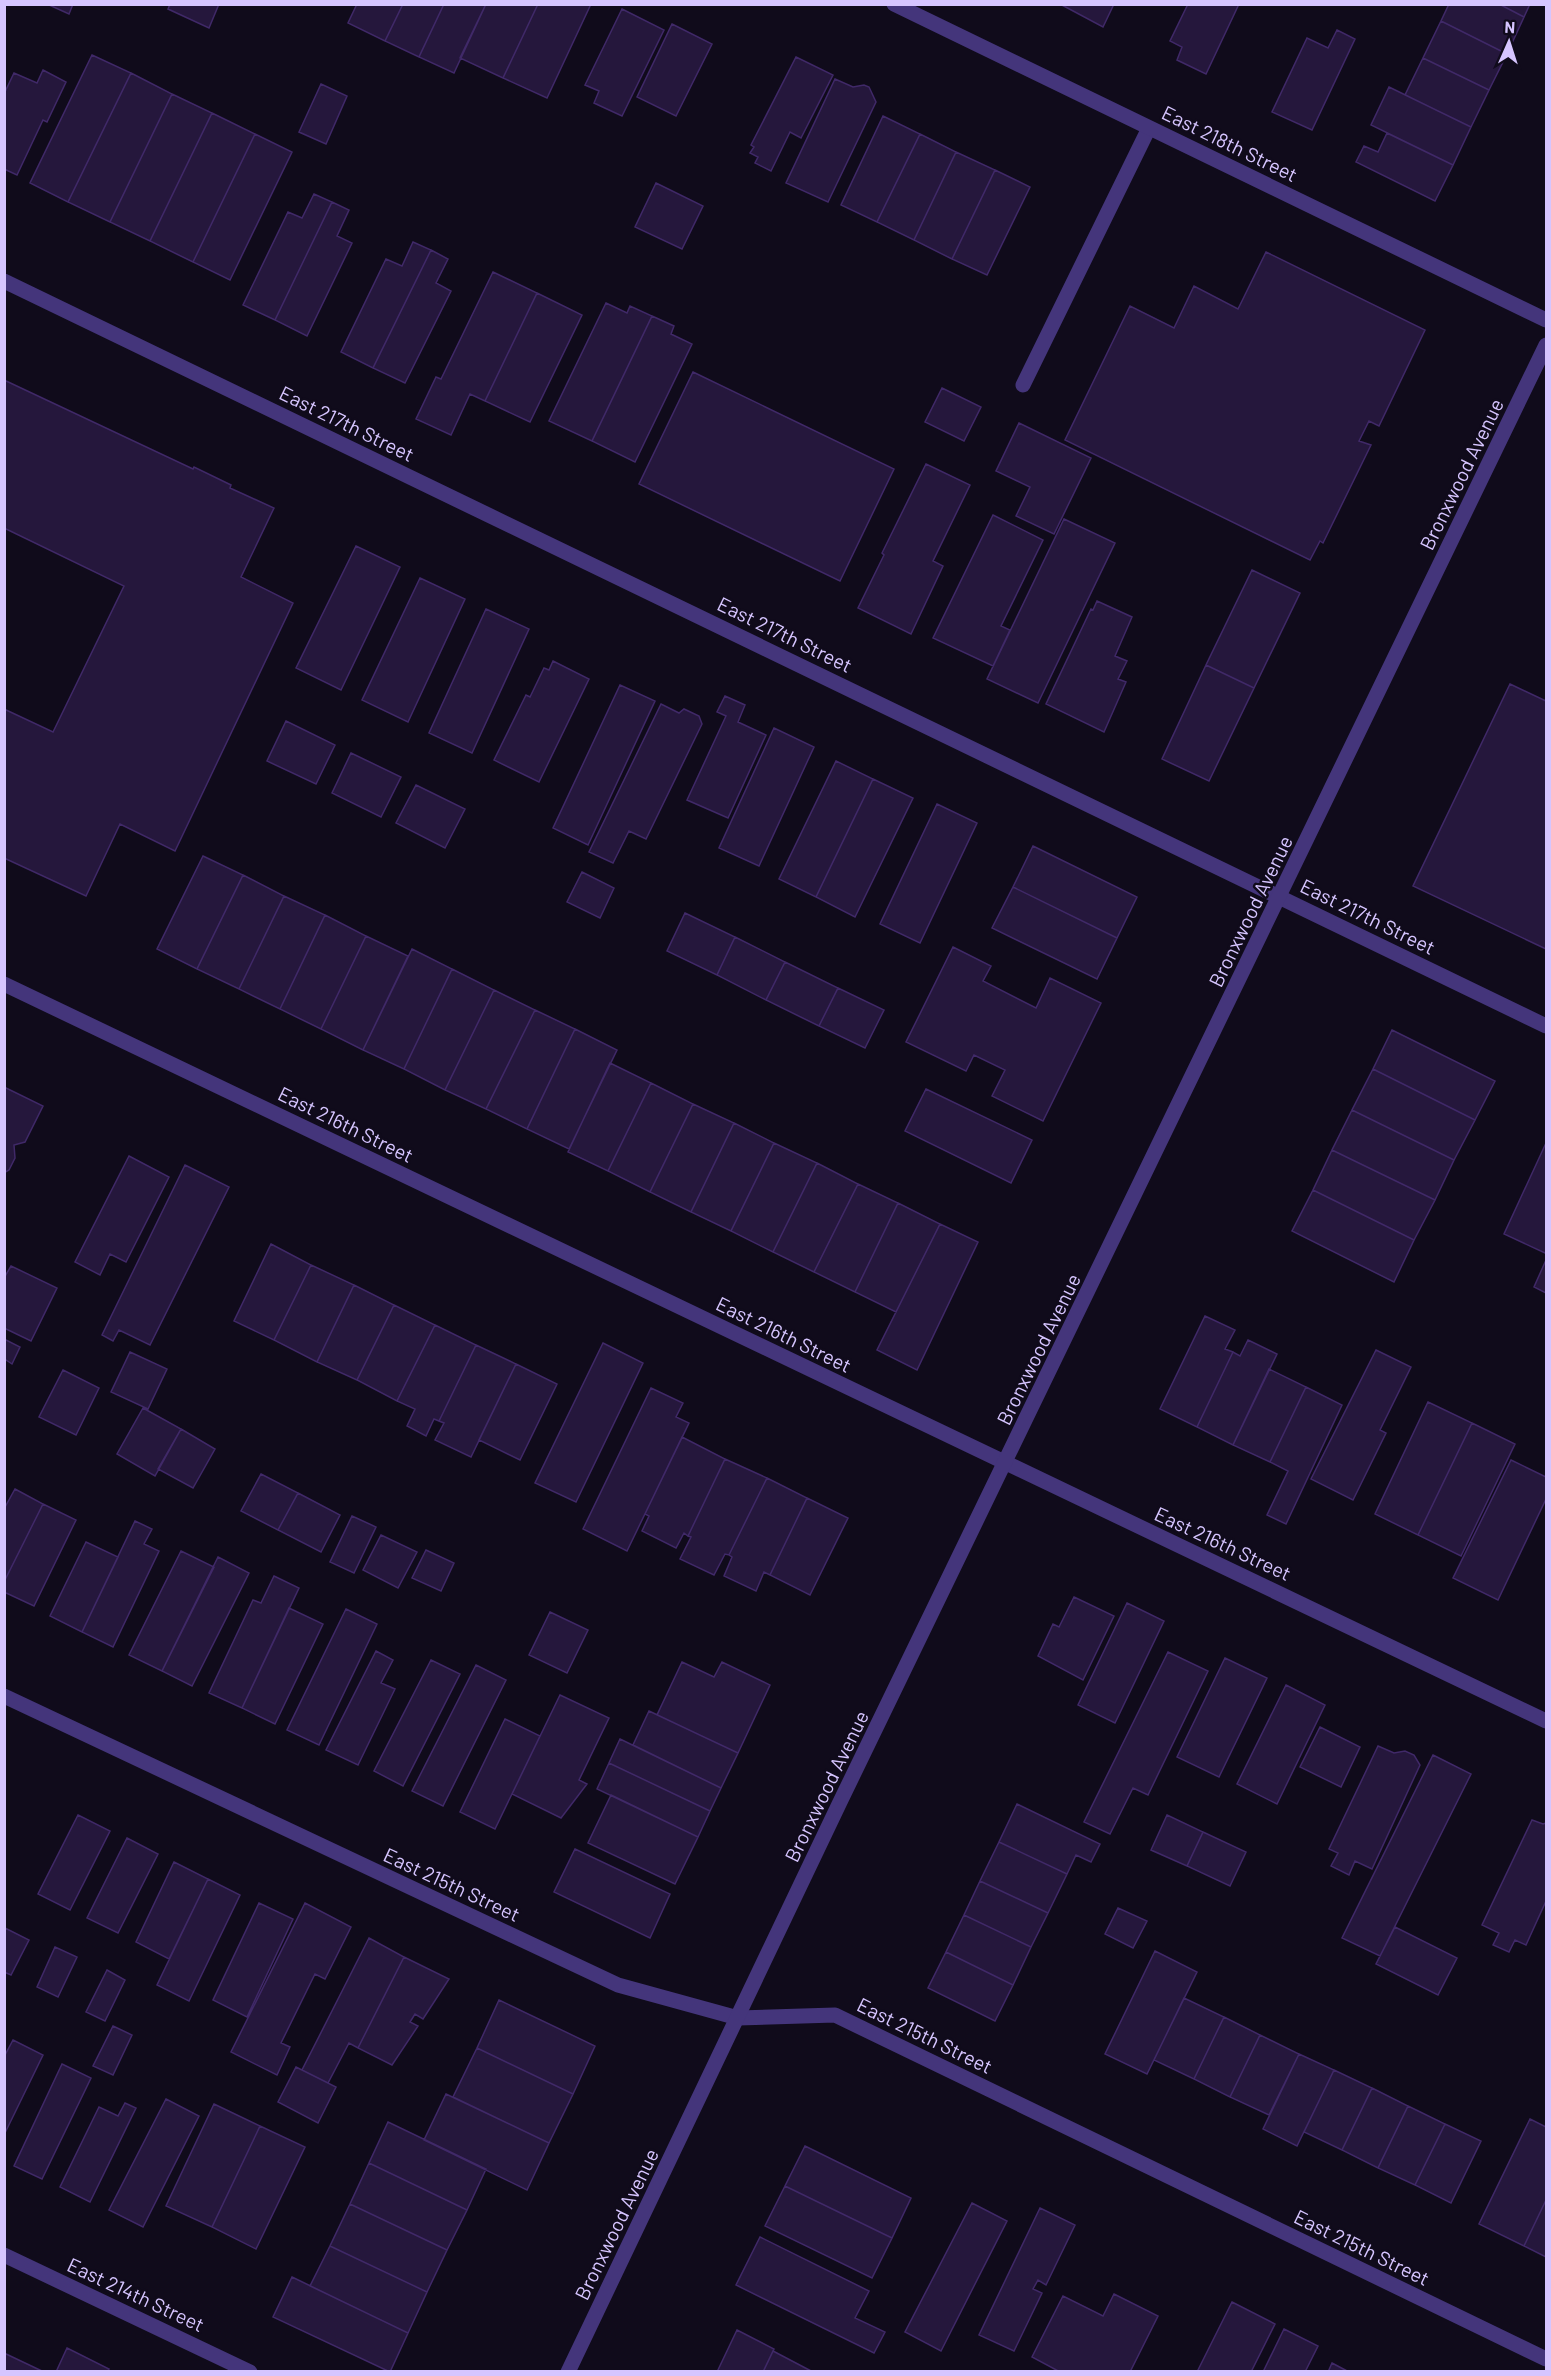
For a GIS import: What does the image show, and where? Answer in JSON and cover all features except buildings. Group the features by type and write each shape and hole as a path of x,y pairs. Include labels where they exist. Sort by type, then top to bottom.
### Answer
{"street":[{"name":"East 218th Street","path":"894,4 1546,320"},
{"path":"1023,386 1149,128"},
{"name":"East 217th Street","path":"4,281 1546,1026"},
{"name":"Bronxwood Avenue","path":"568,2372 1546,345"},
{"name":"East 216th Street","path":"4,984 1546,1721"},
{"name":"East 215th Street","path":"4,1696 618,1985 738,2018 835,2015 1546,2359"},
{"name":"East 214th Street","path":"4,2255 250,2372"}]}
